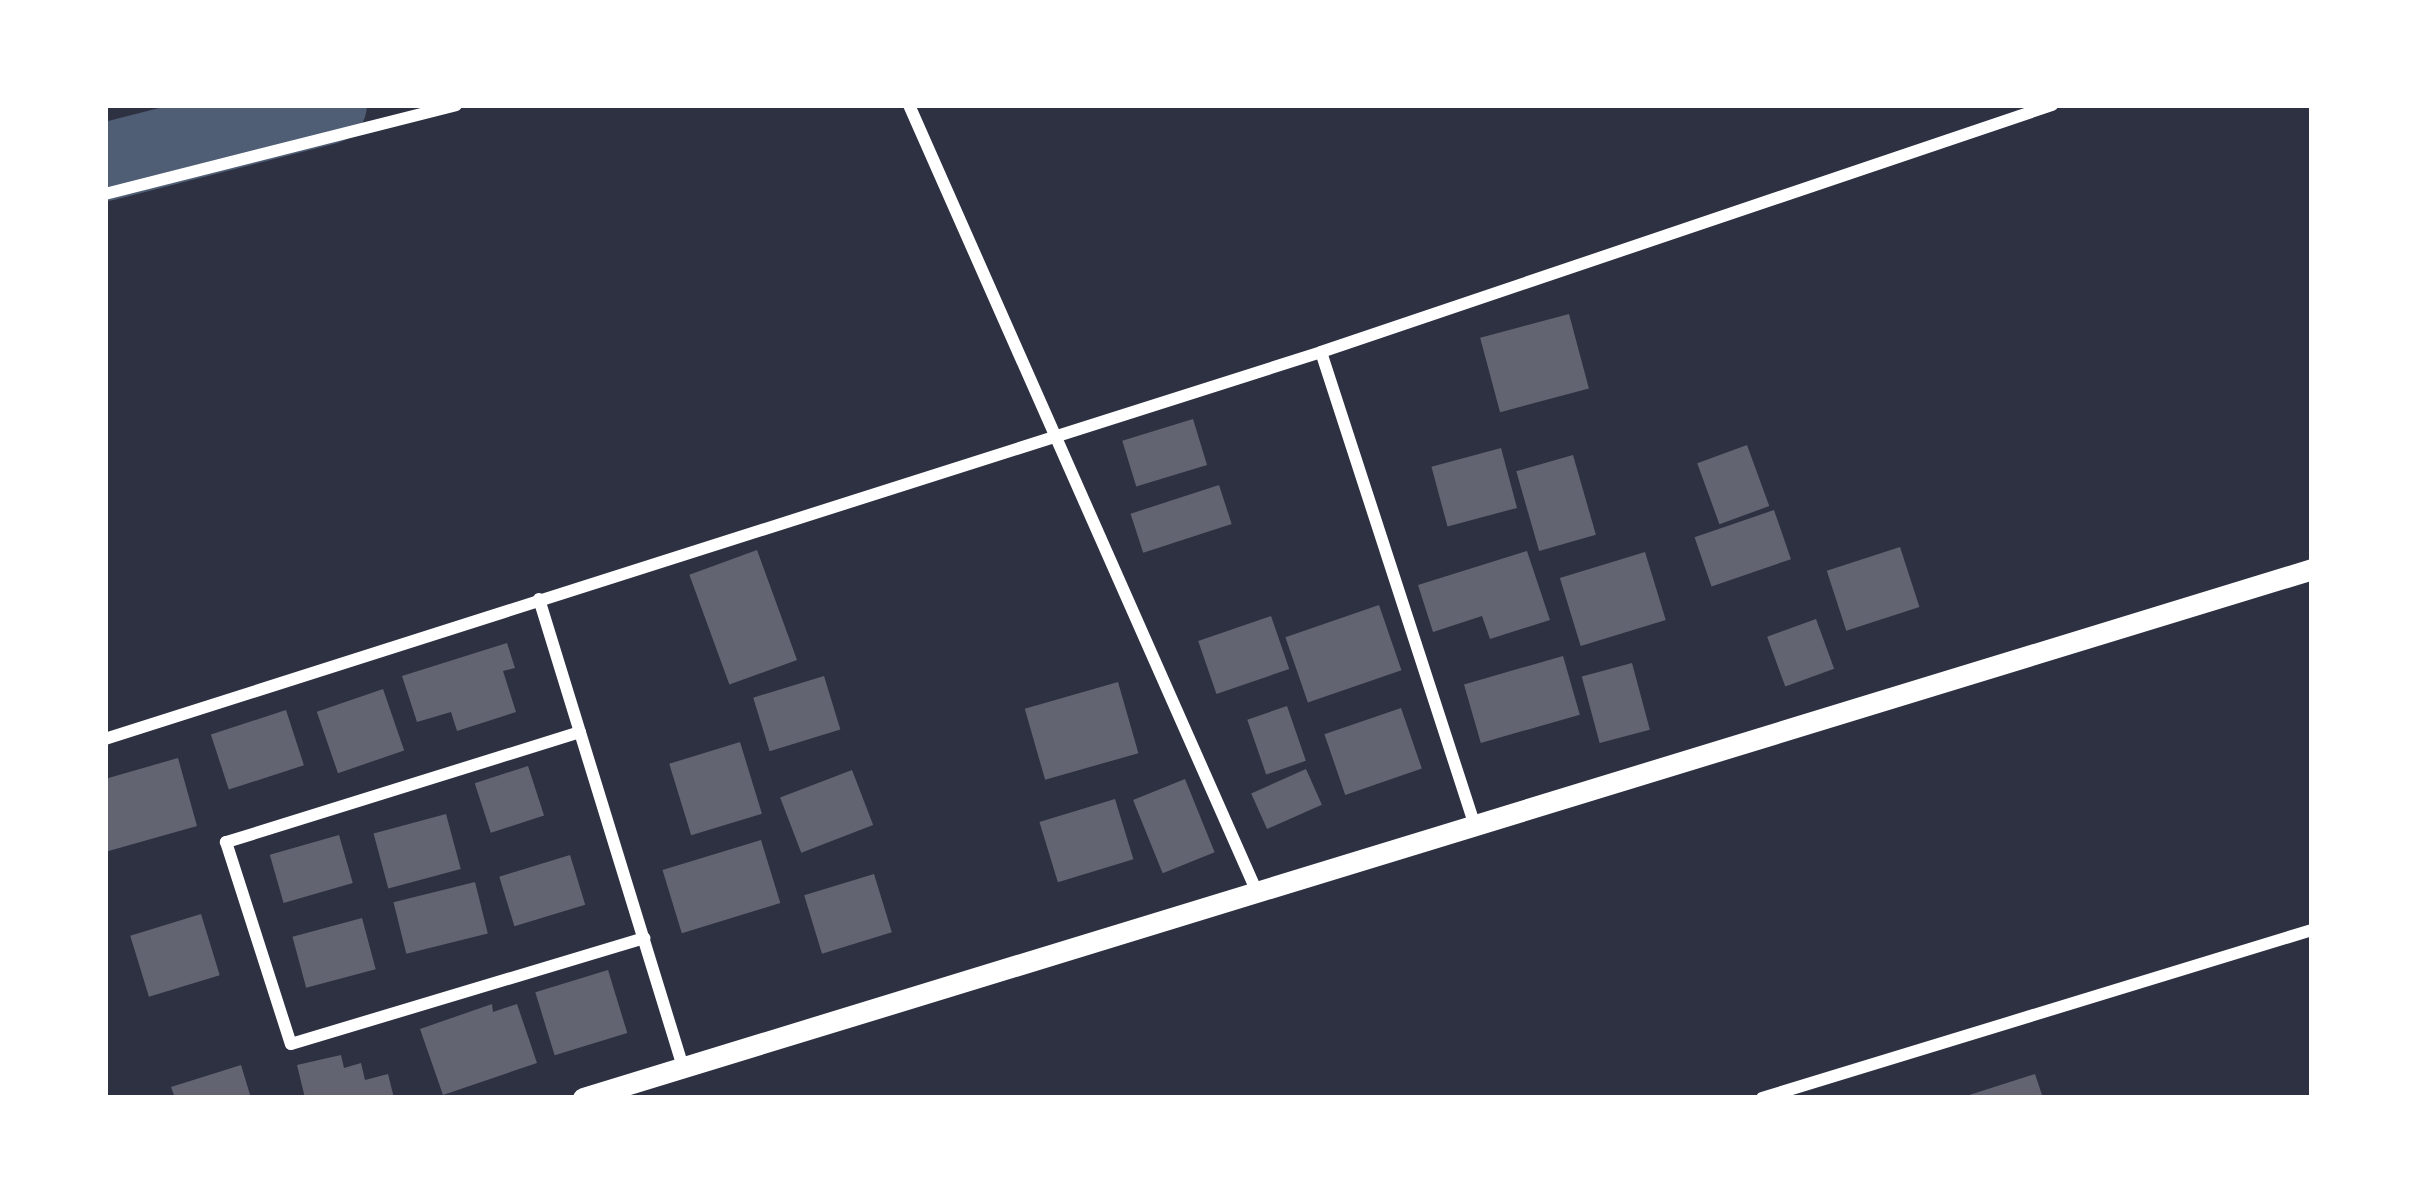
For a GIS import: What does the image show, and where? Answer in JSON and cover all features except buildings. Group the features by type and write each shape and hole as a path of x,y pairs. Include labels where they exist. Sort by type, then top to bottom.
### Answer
{"street":[{"path":"105,194 455,105"},
{"path":"909,105 1051,435 1258,893"},
{"path":"105,739 1321,352 2052,105"},
{"path":"1321,352 1475,827"},
{"path":"584,1098 2312,569"},
{"path":"539,599 683,1067"},
{"path":"580,732 226,842 233,865 291,1044 644,938"},
{"path":"1762,1098 2312,929"}],"waterway":[{"path":"105,162 328,105"}]}
